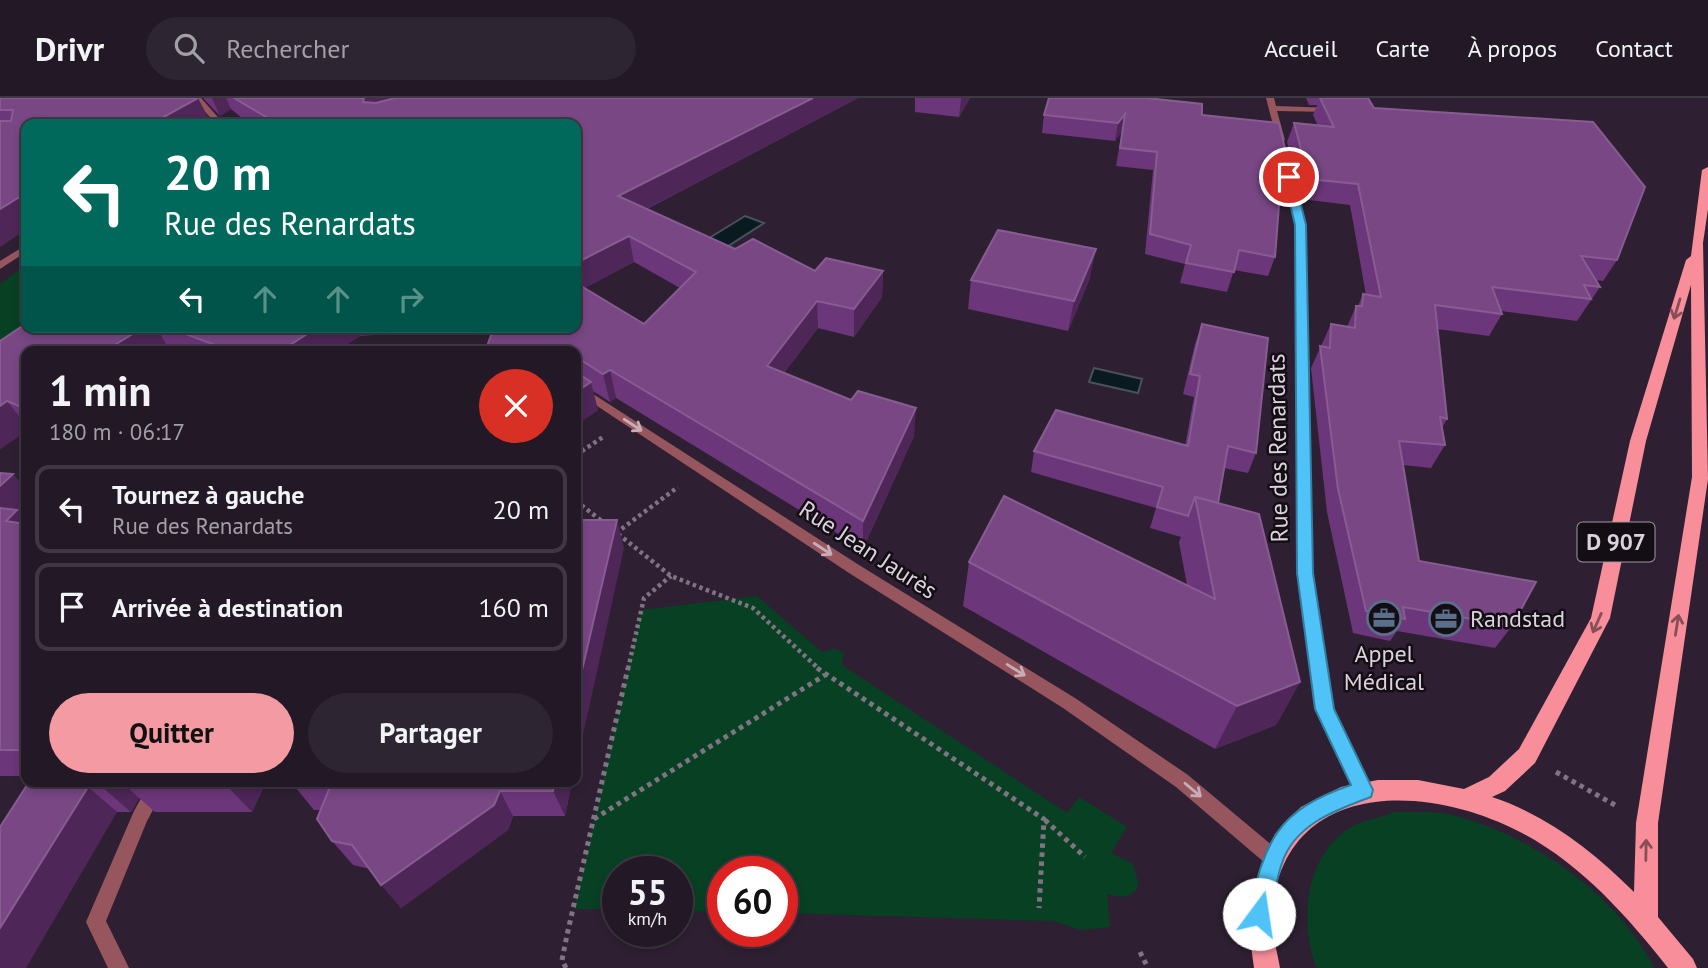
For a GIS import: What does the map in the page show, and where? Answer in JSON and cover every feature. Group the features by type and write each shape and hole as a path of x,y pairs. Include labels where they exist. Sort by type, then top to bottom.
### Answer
{"main road":[{"name":"D 907","path":"1466,799 1505,779 1528,756 1600,618 1638,441 1697,243 1708,170"},
{"name":"D 907","path":"1646,918 1647,823 1700,477 1697,243"},
{"path":"1267,968 1259,914 1272,857 1294,825 1325,803 1363,790 1412,788 1466,799 1528,824 1590,864 1646,918 1684,968"}],"street":[{"path":"197,98 216,119"},
{"path":"1272,103 1341,110"},
{"name":"Rue des Renardats","path":"1272,103 1300,225 1305,573 1325,709 1363,790"},
{"path":"0,266 21,251"},
{"path":"496,333 514,346"},
{"name":"Rue Jean Jaurès","path":"581,390 1069,703 1182,781 1272,857"},
{"path":"119,968 96,922 140,817 156,787"}],"path":[{"path":"616,533 702,470"},
{"path":"581,505 671,576 753,608 825,675 1044,819 1085,857"},
{"path":"566,968 562,960 566,935 643,598 671,576"},
{"path":"593,819 825,675"},
{"path":"1528,756 1647,823"},
{"path":"1039,908 1044,819"},
{"path":"1140,953 1148,968"}],"green space":[{"path":"21,269 21,331 0,346 0,284"},
{"path":"757,596 822,652 835,649 844,653 842,665 1067,813 1079,797 1127,827 1111,853 1133,864 1139,885 1133,893 1125,896 1107,894 1110,927 1080,930 1054,921 798,913 798,856 707,856 707,912 693,911 693,856 602,856 602,909 574,909 641,610"},
{"path":"1395,812 1448,814 1508,835 1538,851 1567,870 1618,915 1654,968 1317,968 1311,950 1307,910 1310,890 1324,853 1337,838 1353,826"}],"water":[{"path":"745,216 764,223 725,248 706,240"},
{"path":"1094,368 1142,379 1138,393 1089,382"}],"building":[{"path":"0,98 198,98 160,119 21,119 21,196 0,209 0,121 11,121 13,110 0,110"},
{"path":"234,98 364,98 363,102 376,103 395,98 813,98 618,196 735,249 753,239 815,271 826,258 883,271 854,309 817,301 767,366 851,400 858,391 916,408 863,521 610,370 603,374 581,360 581,346 487,346 492,333 581,333 581,286 644,324 696,272 629,236 581,260 581,119 270,119"},
{"path":"1049,98 1147,98 1202,104 1202,115 1279,123 1292,179 1285,178 1284,192 1280,192 1275,257 1239,250 1234,272 1186,263 1191,245 1150,234 1157,152 1120,148 1125,114 1118,123 1044,115"},
{"path":"1320,98 1368,98 1374,108 1593,122 1645,187 1617,260 1581,256 1600,287 1584,285 1591,299 1492,287 1502,314 1435,305 1447,419 1440,417 1445,445 1399,441 1419,561 1536,582 1512,626 1403,607 1405,619 1366,611 1338,489 1320,346 1330,348 1331,324 1355,328 1356,306 1362,306 1363,294 1381,297 1358,184 1309,179 1294,123 1334,127"},
{"path":"998,230 1096,249 1074,301 971,280"},
{"path":"1202,324 1268,338 1256,453 1228,446 1218,503 1195,497 1188,516 1157,507 1163,487 1034,451 1056,410 1188,446 1200,376 1190,374"},
{"path":"21,327 21,333 134,333 113,346 21,346 21,407 7,401 0,406 0,341"},
{"path":"183,333 309,333 288,346 218,346"},
{"path":"581,375 591,382 581,389"},
{"path":"0,473 13,474 0,486"},
{"path":"1004,496 1215,599 1195,497 1259,514 1300,682 1237,706 969,562"},
{"path":"0,508 17,510 6,521 21,523 21,750 0,750"},
{"path":"581,520 617,520 581,675"},
{"path":"26,787 88,787 0,928 0,827"},
{"path":"330,787 554,787 553,791 500,791 494,805 381,885 352,845 332,841 317,819"}],"place":[{"name":"Appel Médical","path":"1384,618"},
{"name":"Randstad","path":"1446,619"}],"route":[{"path":"1259,914 1272,857 1294,825 1325,803 1363,790 1325,709 1305,573 1300,225 1289,177"}]}
